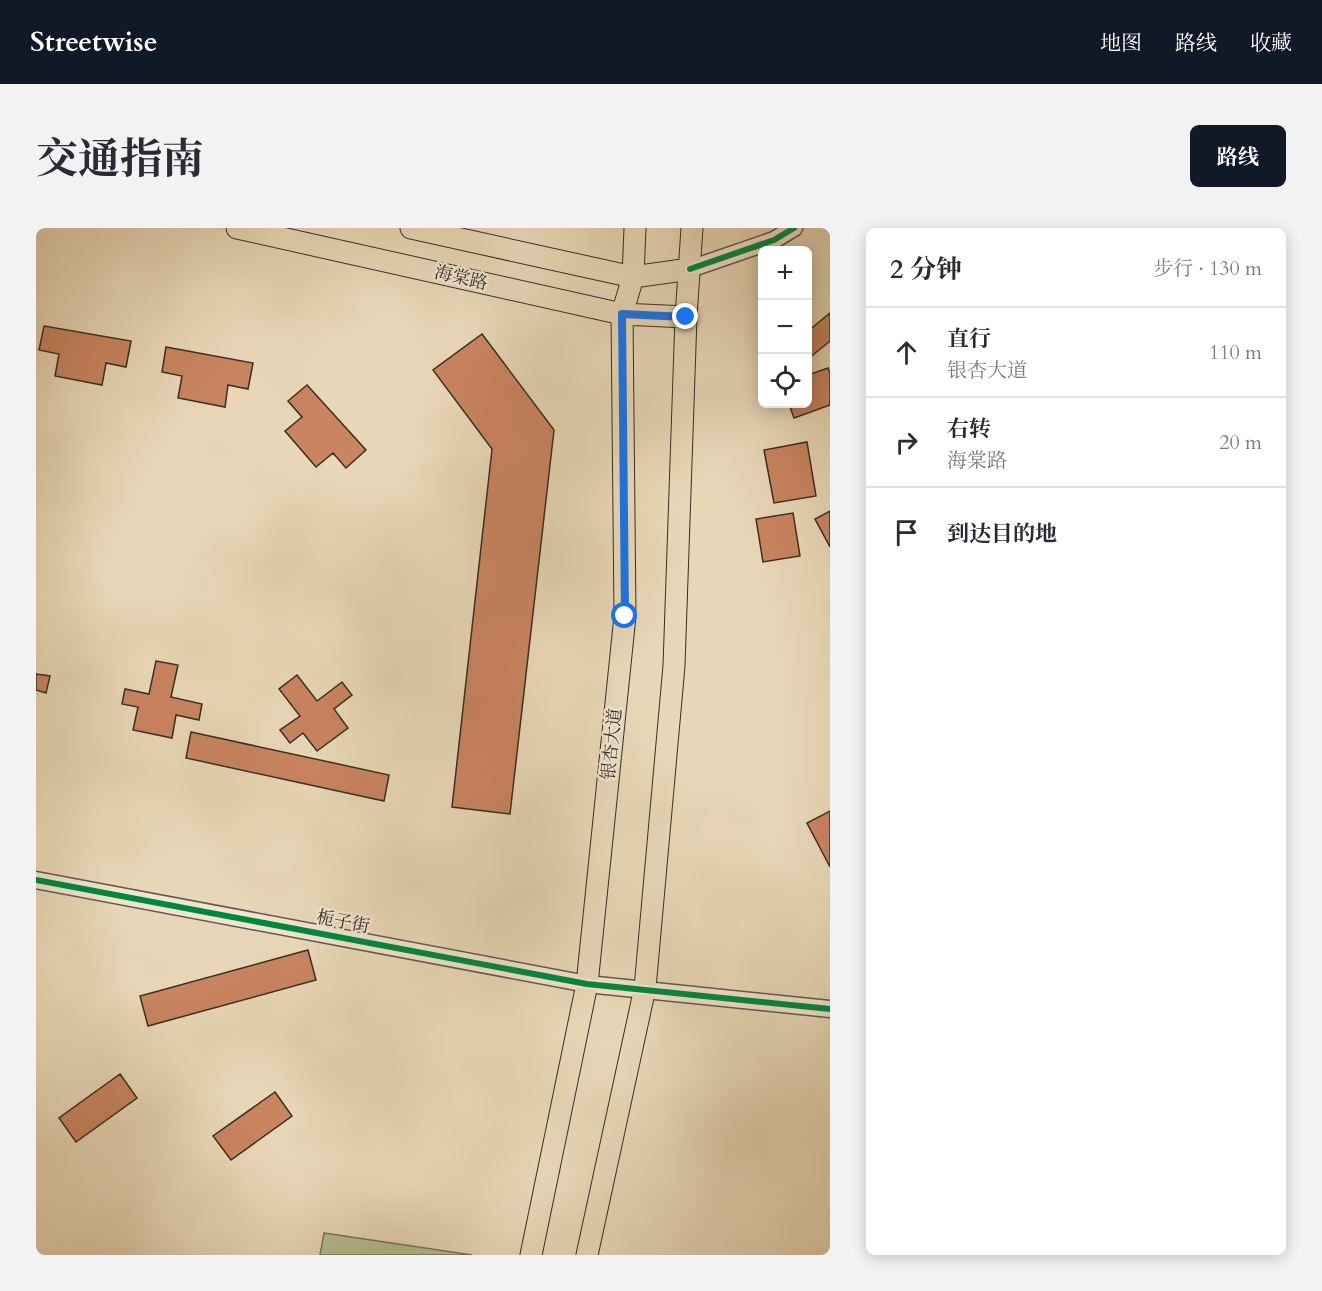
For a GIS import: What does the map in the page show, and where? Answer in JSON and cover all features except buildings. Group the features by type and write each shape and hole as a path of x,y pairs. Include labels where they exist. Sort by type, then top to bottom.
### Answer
{"main road":[{"name":"海棠路","path":"237,228 622,314 686,317"},
{"name":"海棠路","path":"411,228 633,277 690,269"},
{"name":"银杏大道","path":"531,1255 587,984 625,616 622,314 633,277 635,228"},
{"path":"587,1255 645,988 674,666 686,317 692,228"}],"street":[{"path":"690,269 774,240 794,228"},
{"name":"栀子街","path":"36,880 587,984 645,988 830,1009"}],"green space":[{"path":"324,1233 472,1255 320,1255"}],"cycle path":[{"path":"690,269 774,240 794,228"},
{"path":"36,880 587,984 830,1009"}],"route":[{"path":"625,616 622,314 686,317"}]}
